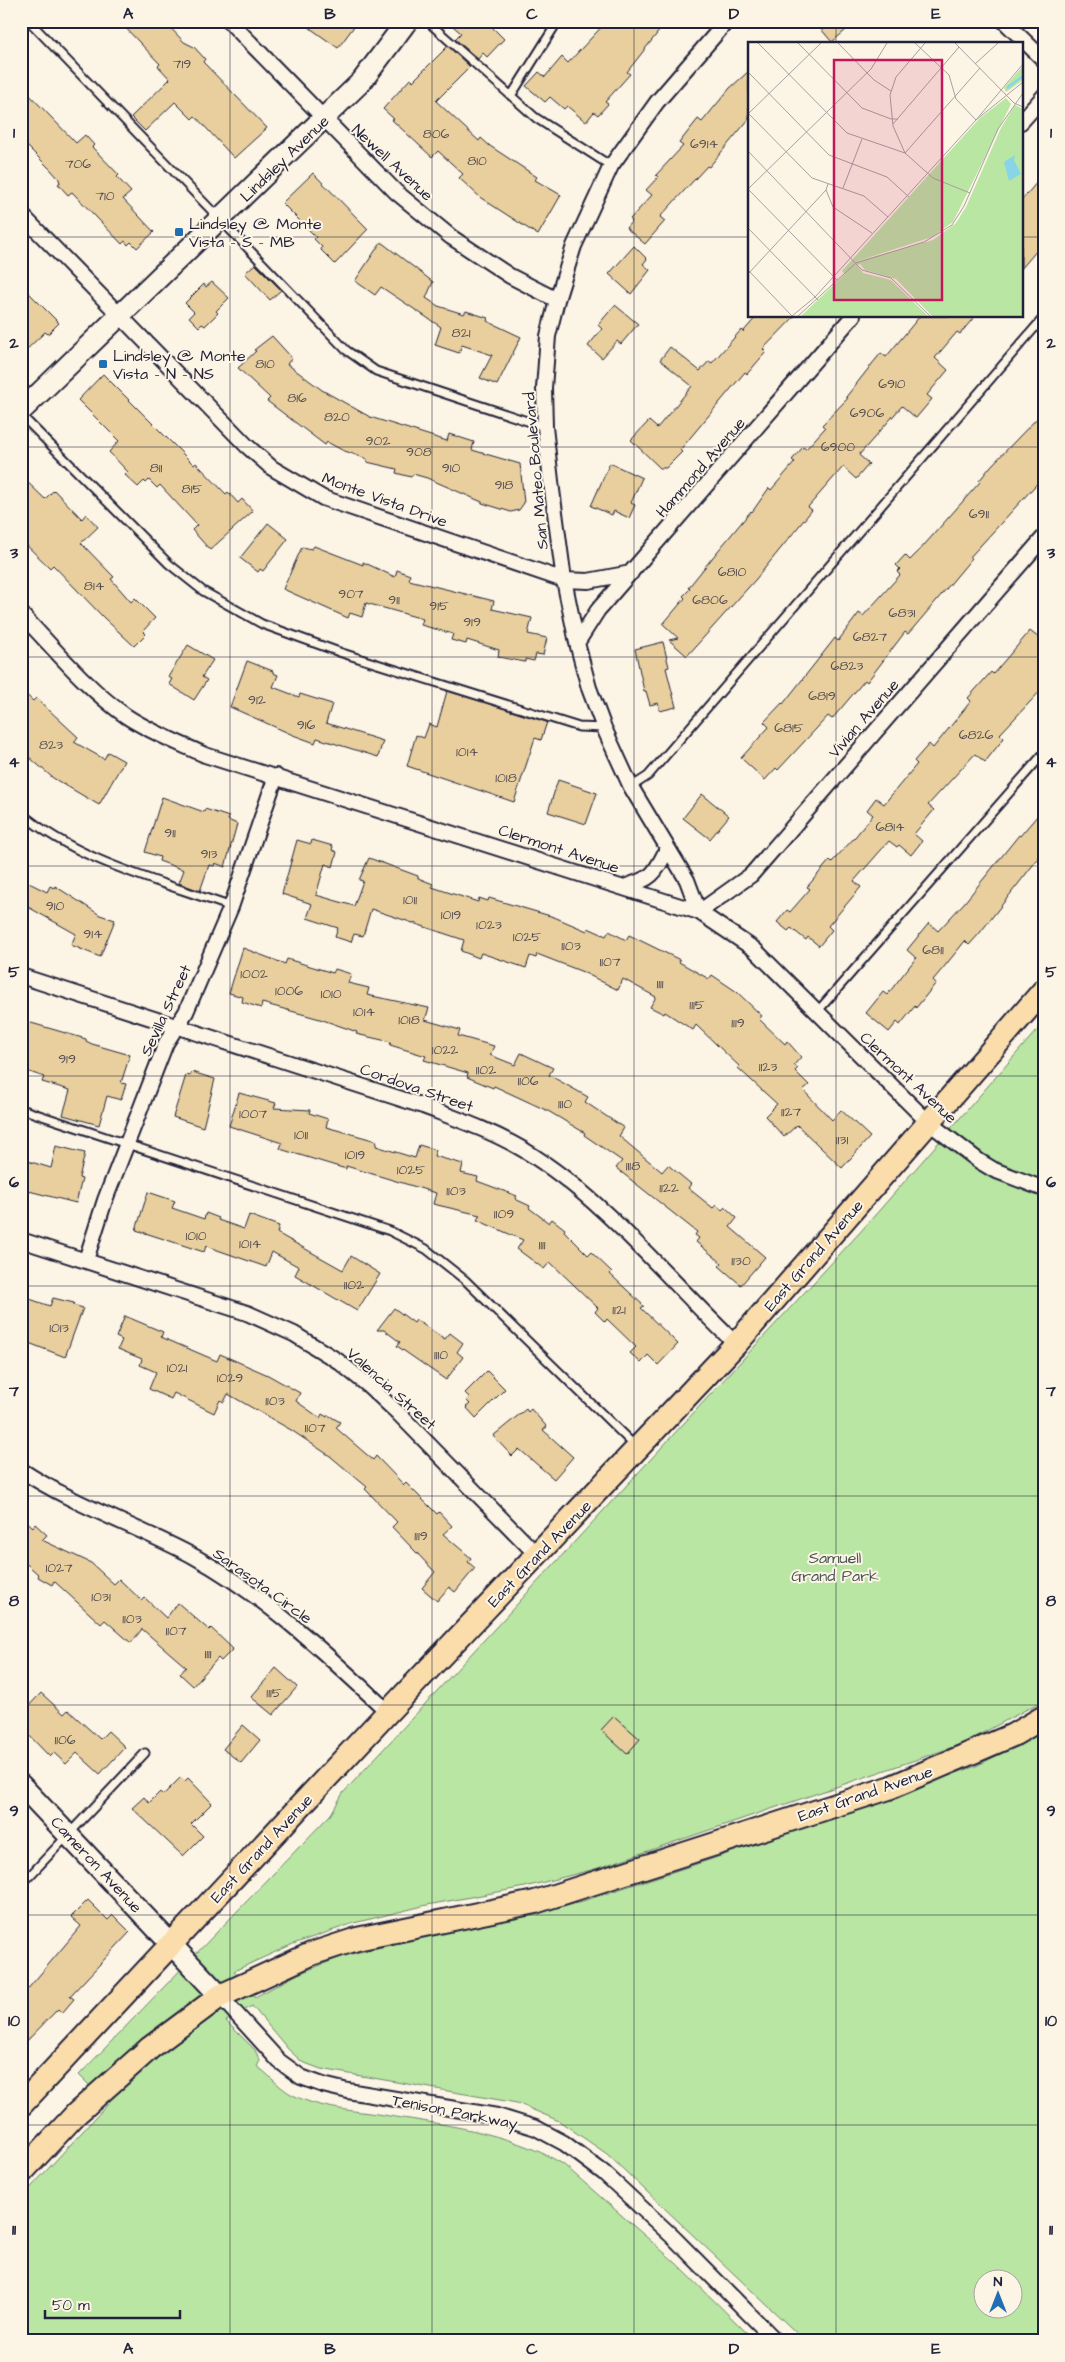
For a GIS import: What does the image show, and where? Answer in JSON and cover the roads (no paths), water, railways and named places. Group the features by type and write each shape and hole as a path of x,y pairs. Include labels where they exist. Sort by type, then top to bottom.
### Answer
{"main road":[{"name":"East Grand Avenue","path":"21,2105 388,1712 736,1344 1044,990"},
{"name":"East Grand Avenue","path":"23,2167 100,2091 150,2048 220,1996 311,1954 357,1939 535,1902 888,1788 1013,1735 1044,1717"}],"street":[{"name":"Newell Avenue","path":"229,21 396,192 451,237 510,276 557,300"},
{"name":"Lindsley Avenue","path":"21,413 362,81 407,21"},
{"name":"San Mateo Boulevard","path":"699,912 687,880 631,788 604,728 589,688 577,643 564,580 545,427 544,388 548,336 557,300 574,246 611,166 657,102 727,21"},
{"path":"1004,21 1044,60"},
{"path":"1022,121 1044,96"},
{"name":"Monte Vista Drive","path":"21,214 247,446 281,473 322,498 564,580 588,581 631,573"},
{"name":"Hammond Avenue","path":"577,643 598,610 851,318"},
{"name":"Vivian Avenue","path":"699,912 751,875 1044,536"},
{"name":"Clermont Avenue","path":"21,614 90,687 127,716 165,738 206,755 699,912 754,949 928,1122 979,1161 994,1170 1044,1189"},
{"name":"Sevilla Street","path":"86,1260 105,1200 166,1043 186,1012 231,906 276,776"},
{"path":"624,887 644,880 656,871 667,849"},
{"name":"Cordova Street","path":"21,976 423,1106 472,1124 523,1150 572,1184 612,1219 736,1344"},
{"name":"Valencia Street","path":"21,1240 247,1313 294,1334 338,1361 398,1413 537,1555"},
{"name":"Sarasota Circle","path":"21,1470 56,1492 195,1558 236,1583 340,1667 388,1712"},
{"name":"Cameron Avenue","path":"21,1785 69,1833 171,1944"},
{"name":"Tenison Parkway","path":"171,1944 279,2061 301,2077 323,2086 348,2091 497,2116 536,2128 564,2143 604,2173 674,2238 776,2341"}],"lane":[{"path":"29,21 346,350 376,371 545,427"},
{"path":"427,21 536,118 611,166"},
{"path":"511,96 558,21"},
{"path":"631,788 648,776 1044,318"},
{"path":"21,413 169,564 203,591 262,624 342,653 578,727 604,728"},
{"path":"816,1012 1044,753"},
{"path":"21,813 43,831 96,858 231,906"},
{"path":"21,1109 390,1231 426,1249 465,1280 638,1449"},
{"path":"21,1885 144,1753"}],"place":[{"name":"Lindsley @ Monte Vista - S - MB","path":"179,232"},
{"name":"Lindsley @ Monte Vista - N - NS","path":"103,364"}],"park label":[{"name":"Samuell Grand Park","path":"835,1566"}]}
